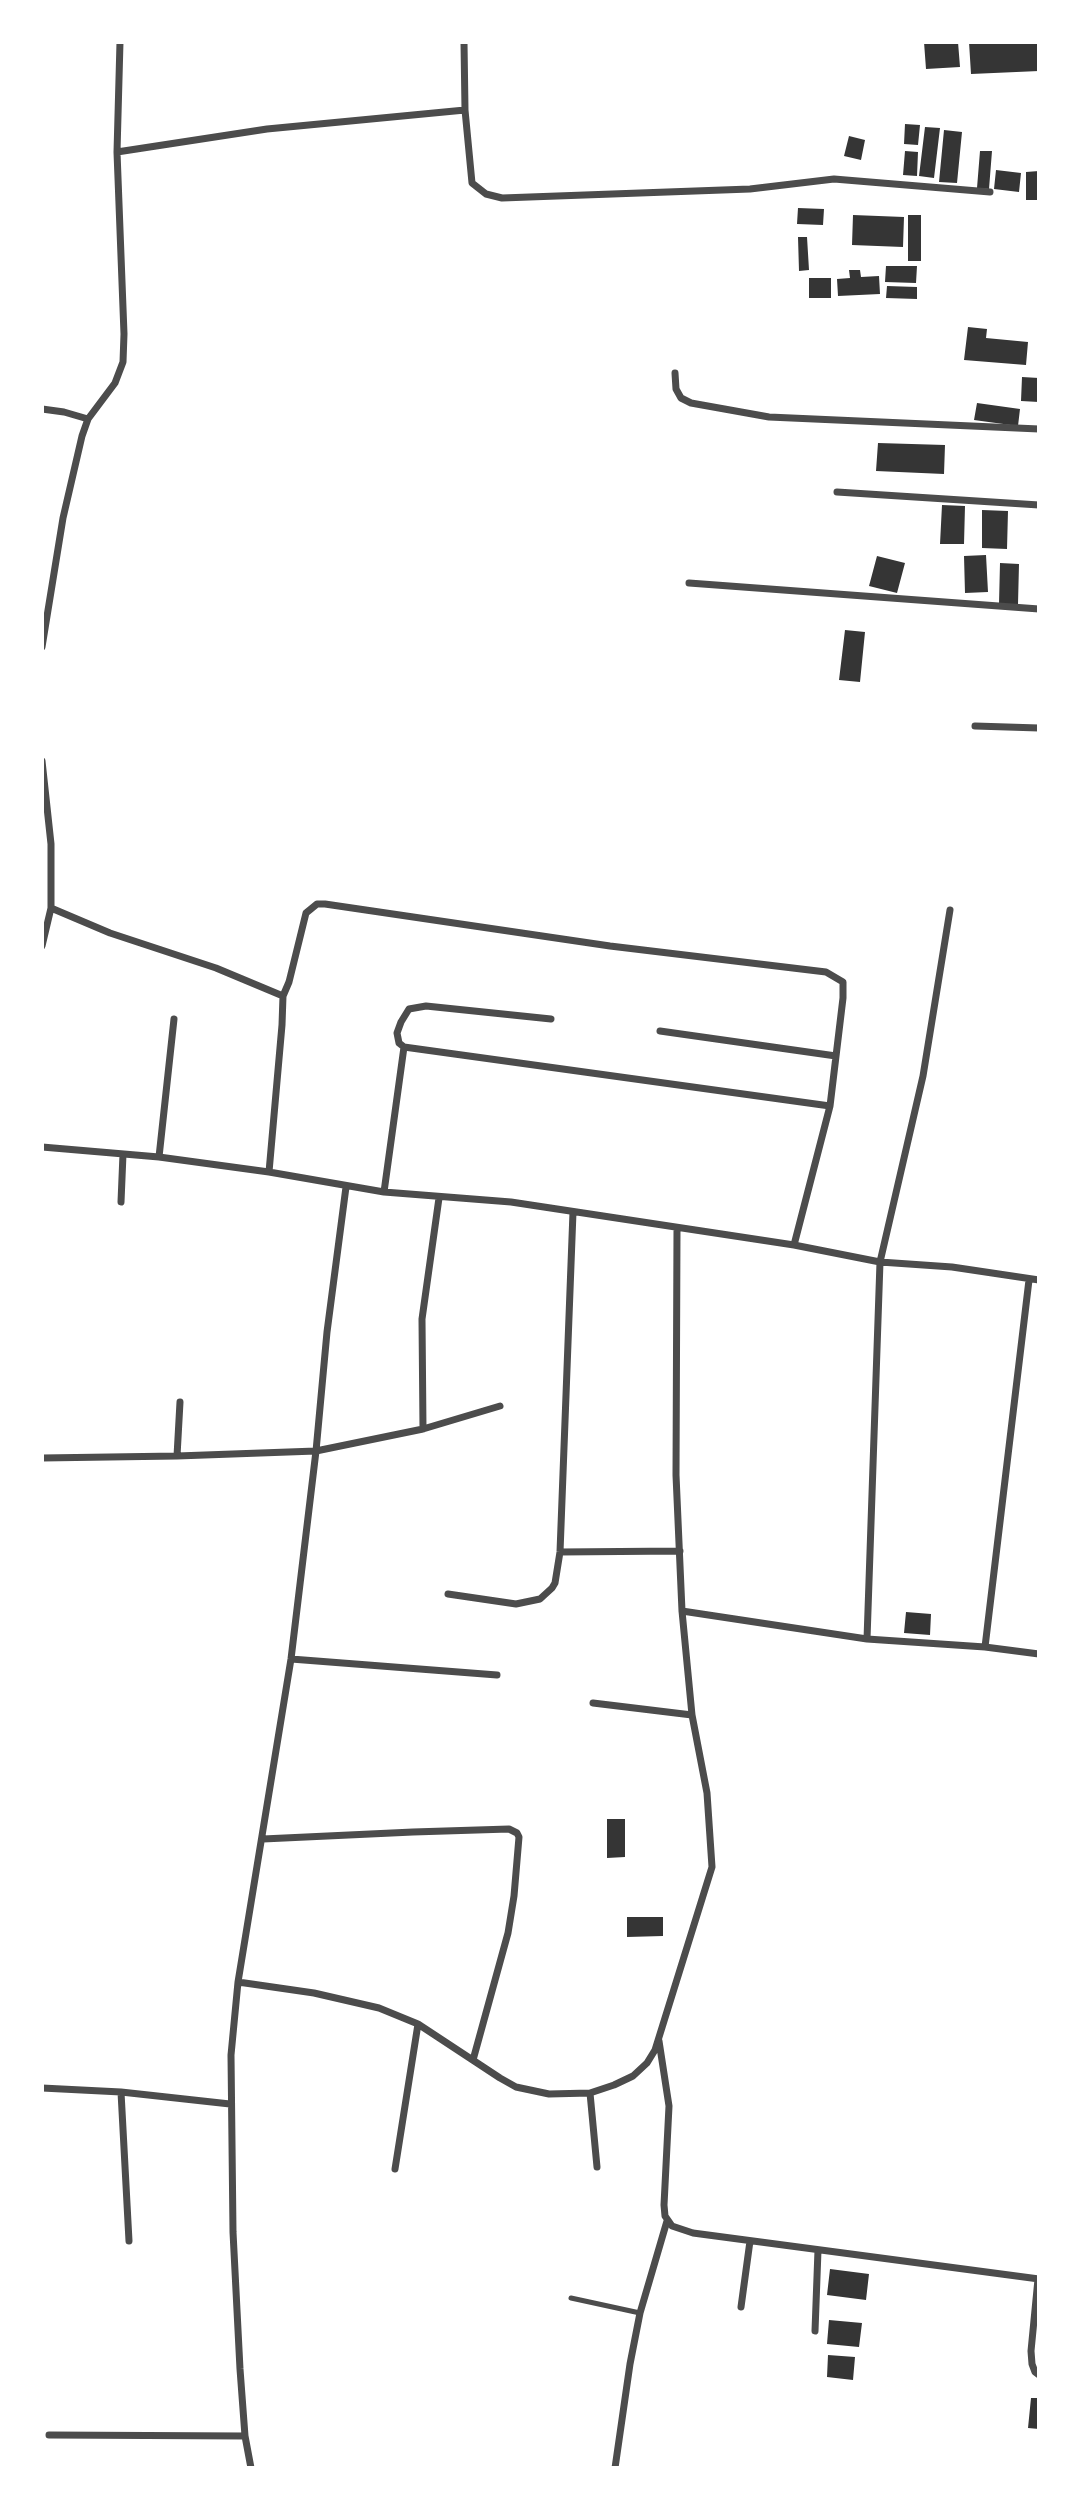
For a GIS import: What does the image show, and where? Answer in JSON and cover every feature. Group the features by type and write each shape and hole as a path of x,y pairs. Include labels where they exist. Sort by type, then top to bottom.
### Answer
{"street":[{"path":"42,647 46,594 82,436 88,419 115,383 123,362 117,152 120,42"},
{"path":"464,42 465,110 472,183 486,194 502,198 750,189 834,180 990,192"},
{"path":"117,152 267,129 465,110"},
{"path":"676,373 676,389 681,398 691,403 769,417 1039,429"},
{"path":"42,409 88,419"},
{"path":"836,492 1039,505"},
{"path":"689,583 1039,609"},
{"path":"975,726 1039,728"},
{"path":"42,764 51,844 51,908 42,946"},
{"path":"269,1172 283,996 306,913 317,904 610,946 826,972 843,982 830,1106 793,1245"},
{"path":"51,908 110,933 216,968 283,996"},
{"path":"867,1639 880,1262 923,1076 950,910"},
{"path":"551,1019 426,1006 409,1009 397,1034 398,1043 404,1047 830,1106"},
{"path":"159,1157 174,1019"},
{"path":"660,1031 836,1056"},
{"path":"384,1192 404,1047"},
{"path":"42,1147 159,1157 384,1192 511,1202 793,1245 880,1262 952,1268 1039,1280"},
{"path":"121,1202 123,1154"},
{"path":"251,2468 245,2436 233,2232 231,2055 238,1982 291,1659 346,1186"},
{"path":"423,1429 422,1319 439,1198"},
{"path":"448,1594 496,1603 533,1602 552,1588 558,1572 573,1212"},
{"path":"238,1982 347,1999 379,2008 418,2024 516,2087 549,2094 590,2093 632,2076 647,2063 659,2039 697,1908 712,1867 707,1793 692,1716 682,1611 676,1475 677,1229"},
{"path":"985,1647 1029,1280"},
{"path":"177,1457 180,1402"},
{"path":"42,1458 177,1457 316,1451 423,1429 500,1406"},
{"path":"560,1552 680,1551"},
{"path":"682,1611 867,1639 985,1647 1039,1654"},
{"path":"291,1659 497,1675"},
{"path":"593,1703 692,1716"},
{"path":"263,1839 509,1829 517,1833 519,1837 514,1896 508,1933 473,2060"},
{"path":"395,2169 418,2024"},
{"path":"615,2468 640,2313 667,2221 664,2205 669,2106 659,2039"},
{"path":"42,2088 121,2092 230,2104"},
{"path":"121,2092 129,2241"},
{"path":"590,2093 597,2167"},
{"path":"667,2221 684,2231 1038,2279 1031,2351 1032,2364 1039,2375"},
{"path":"741,2307 750,2241"},
{"path":"815,2331 818,2250"},
{"path":"49,2435 245,2436"}],"lane":[{"path":"571,2298 640,2313"}],"building":[{"path":"924,42 958,42 960,67 926,69"},
{"path":"969,42 1039,42 1039,71 971,74"},
{"path":"905,124 920,125 918,145 904,144"},
{"path":"925,127 940,128 934,178 919,176"},
{"path":"944,130 962,132 957,183 939,182"},
{"path":"849,136 865,140 861,160 844,156"},
{"path":"905,151 918,152 917,176 903,175"},
{"path":"980,151 992,151 989,189 977,188"},
{"path":"996,170 1021,173 1019,192 994,189"},
{"path":"1039,171 1039,200 1026,200 1026,172"},
{"path":"798,208 824,209 823,225 797,224"},
{"path":"853,215 904,217 903,247 852,245"},
{"path":"908,215 921,215 921,261 908,261"},
{"path":"798,237 807,237 809,270 799,271"},
{"path":"886,266 917,266 916,283 885,282"},
{"path":"849,270 860,270 861,277 879,276 880,294 838,296 837,279 850,278"},
{"path":"809,278 831,278 831,298 809,298"},
{"path":"887,286 917,287 917,299 886,298"},
{"path":"968,327 987,329 986,338 1028,342 1026,365 964,360"},
{"path":"1022,377 1039,378 1039,402 1021,401"},
{"path":"977,403 1020,409 1018,426 974,420"},
{"path":"878,443 945,445 944,474 876,471"},
{"path":"942,505 965,506 964,544 940,544"},
{"path":"982,510 1008,511 1007,549 982,548"},
{"path":"986,555 988,592 965,593 964,556"},
{"path":"877,556 905,563 897,593 869,586"},
{"path":"1000,563 1019,564 1018,604 999,604"},
{"path":"845,630 865,632 860,682 839,680"},
{"path":"906,1612 931,1614 930,1635 904,1633"},
{"path":"607,1819 625,1819 625,1857 607,1858"},
{"path":"627,1917 663,1917 663,1936 627,1937"},
{"path":"830,2269 869,2274 866,2300 827,2295"},
{"path":"829,2320 862,2323 859,2347 827,2344"},
{"path":"828,2355 855,2357 853,2380 827,2377"},
{"path":"1031,2398 1039,2398 1039,2429 1028,2428"}]}
